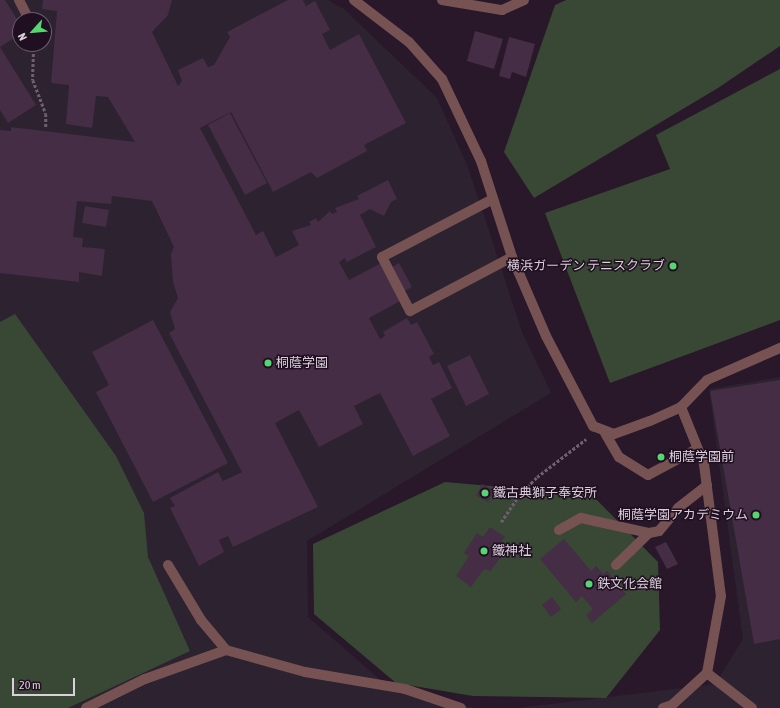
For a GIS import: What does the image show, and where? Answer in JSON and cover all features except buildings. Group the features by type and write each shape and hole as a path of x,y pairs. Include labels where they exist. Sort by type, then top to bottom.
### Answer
{"street":[{"path":"19,0 25,12"},
{"path":"354,0 409,42 442,79 481,161 512,257 546,336 593,426 602,432 620,457 648,475 697,449"},
{"path":"442,0 502,10 524,0"},
{"path":"493,199 382,257 410,311 512,257"},
{"path":"602,432 614,434 681,407 707,380 780,348"},
{"path":"663,708 672,705 707,673 721,596 704,464 681,407"},
{"path":"559,530 582,518 649,533 660,530 678,508 707,485"},
{"path":"616,565 649,533"},
{"path":"168,565 201,620 226,650 305,672 406,689 461,708"},
{"path":"86,708 145,679 226,650"},
{"path":"707,673 752,708"}],"path":[{"path":"34,52 33,80 46,114 46,127"},
{"path":"501,522 520,494 537,477 602,432"}],"shaded area":[{"name":"桐蔭学園","path":"0,0 328,0 344,9 437,98 468,167 522,332 551,393 307,541 308,617 391,689 475,708 0,708"},
{"name":"桐蔭学園アカデミウム","path":"780,377 780,708 518,708 715,684 743,639 709,389"}],"green space":[{"path":"566,0 780,0 780,46 718,88 534,198 504,152 555,5"},
{"name":"横浜ガーデン テニスクラブ","path":"780,69 780,320 610,383 545,213 670,169 656,135"},
{"path":"15,314 116,456 144,513 148,557 190,651 68,708 0,708 0,322"},
{"path":"445,482 592,495 658,562 660,630 606,698 473,696 396,683 314,614 313,544"}],"place":[{"name":"横浜ガーデン テニスクラブ","path":"673,266"},
{"name":"桐蔭学園","path":"268,363"},
{"name":"桐蔭学園前","path":"661,457"},
{"name":"鐵古典獅子奉安所","path":"485,493"},
{"name":"桐蔭学園アカデミウム","path":"756,515"},
{"name":"鐵神社","path":"484,551"},
{"name":"鉄文化会館","path":"589,584"}]}
